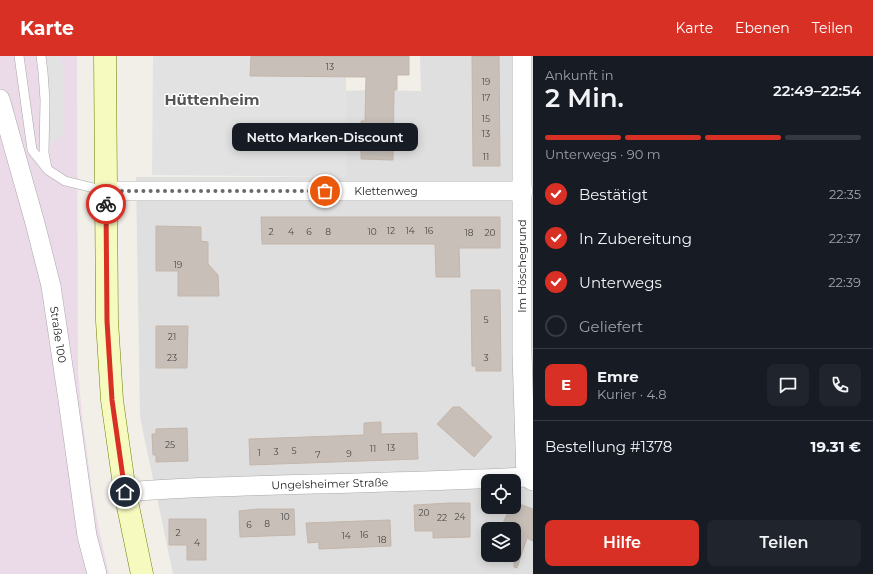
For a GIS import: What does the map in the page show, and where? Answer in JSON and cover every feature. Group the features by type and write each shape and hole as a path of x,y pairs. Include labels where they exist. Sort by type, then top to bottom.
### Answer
{"main road":[{"path":"106,56 107,321 112,400 125,492 142,574"}],"street":[{"name":"Im Höschegrund","path":"522,56 522,353 530,479"},
{"name":"Straße 100","path":"0,99 51,286 87,536 97,574"},
{"name":"Klettenweg","path":"106,191 523,191"},
{"name":"Ungelsheimer Straße","path":"125,492 220,487 530,479"}],"lane":[{"path":"19,56 32,150 48,170 65,181 106,191"},
{"path":"41,56 44,72 45,100 44,153 48,170"}],"shaded area":[{"path":"0,56 77,56 78,372 91,484 109,574 0,574"},
{"path":"51,56 60,56 63,70 63,134 49,148 49,88 47,59"},
{"path":"153,56 251,56 251,76 346,77 346,177 152,175"},
{"path":"420,56 533,56 533,574 173,574 140,417 136,177 346,177 346,91 421,91"}],"building":[{"path":"251,56 409,56 409,75 397,75 397,90 394,90 393,160 361,159 361,121 365,121 366,77 250,76"},
{"path":"472,56 499,56 500,166 473,166"},
{"path":"261,217 500,217 500,248 459,248 460,277 436,277 435,244 262,244"},
{"path":"156,226 201,227 201,241 208,242 208,264 218,275 219,296 178,296 178,271 156,271"},
{"path":"471,290 500,290 501,371 476,371 476,366 472,366"},
{"path":"156,326 188,326 187,368 156,368"},
{"path":"453,407 460,407 492,437 474,457 437,424"},
{"path":"381,422 381,434 417,433 418,459 250,465 249,439 364,435 364,423"},
{"path":"187,428 188,461 156,462 156,455 153,455 152,434 156,434 156,429"},
{"path":"470,503 470,537 433,538 433,531 415,531 414,505"},
{"path":"521,505 533,509 533,541 527,538 521,556 521,522 504,522 507,514 521,514"},
{"path":"258,509 294,509 295,535 240,537 239,511"},
{"path":"169,519 206,519 206,560 187,560 187,545 169,545"},
{"path":"390,520 391,546 319,549 319,542 308,543 306,523"},
{"path":"514,562 519,562 517,568 514,567"}],"way so far":[{"path":"106,204 106,191 325,191"}],"place":[{"name":"Netto Marken-Discount","path":"325,191"}],"district":[{"name":"Hüttenheim","path":"212,99"}],"route":[{"path":"106,204 107,321 112,400 125,492"}]}
